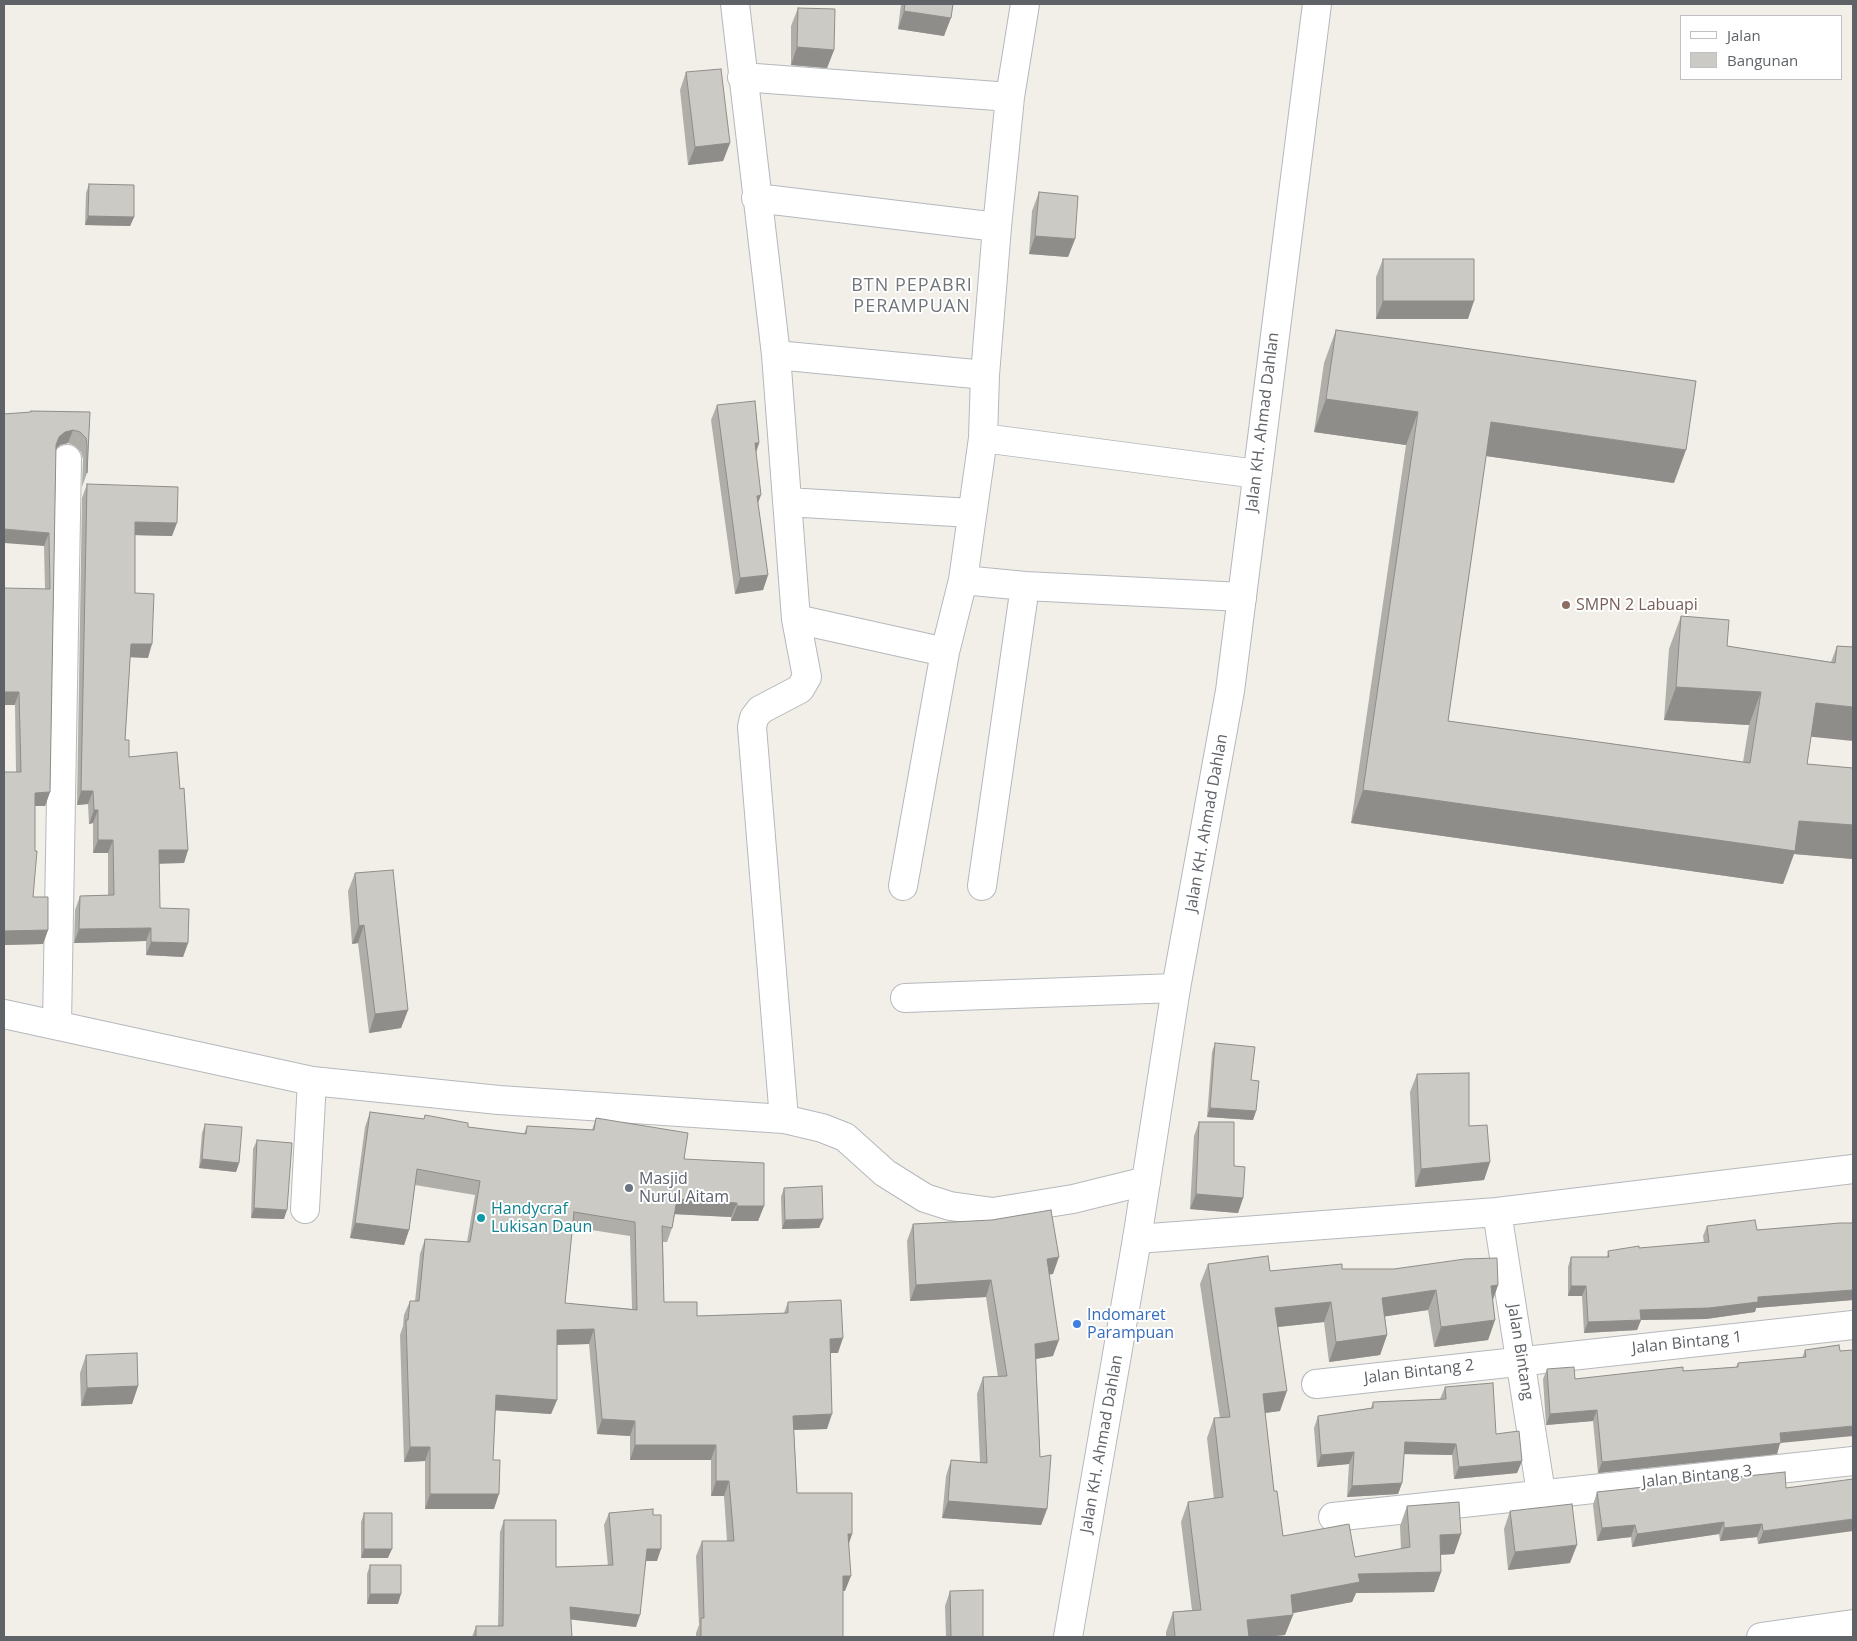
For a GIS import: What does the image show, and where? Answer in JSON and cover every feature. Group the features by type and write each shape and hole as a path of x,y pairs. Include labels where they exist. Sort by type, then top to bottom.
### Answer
{"street":[{"path":"735,4 756,198 776,355 796,618 807,677 805,683 800,688 760,710 754,718 752,727 784,1119"},
{"path":"903,886 945,652 963,580 983,438 985,375 1010,97 1025,4"},
{"name":"Jalan KH. Ahmad Dahlan","path":"1068,1637 1137,1240 1176,988 1230,691 1317,4"},
{"path":"742,76 1010,97"},
{"path":"756,198 998,226"},
{"path":"776,355 985,375"},
{"path":"983,438 1257,474"},
{"path":"57,1024 67,459"},
{"path":"787,502 972,513"},
{"path":"963,580 1025,586 1242,597"},
{"path":"982,886 1025,586"},
{"path":"796,618 945,652"},
{"path":"905,998 1176,988"},
{"path":"4,1014 312,1080 499,1100 784,1119 822,1128 845,1137 885,1173 925,1198 950,1206 993,1212 1073,1199 1146,1181"},
{"path":"305,1209 312,1080"},
{"path":"1137,1240 1497,1212 1853,1169"},
{"name":"Jalan Bintang","path":"1497,1212 1522,1360 1541,1493"},
{"name":"Jalan Bintang 1","path":"1522,1360 1853,1325"},
{"name":"Jalan Bintang 2","path":"1316,1384 1522,1360"},
{"name":"Jalan Bintang 3","path":"1333,1517 1541,1493 1853,1461"},
{"path":"1761,1637 1853,1624"}],"building":[{"path":"905,4 953,4 951,18 904,11"},
{"path":"798,8 835,9 834,50 797,47"},
{"path":"721,69 730,143 695,147 686,72"},
{"path":"89,184 134,185 134,217 88,216"},
{"path":"1039,192 1078,196 1075,239 1035,236"},
{"path":"1383,259 1474,259 1474,301 1383,301"},
{"path":"1336,330 1696,381 1686,450 1491,422 1448,721 1750,763 1761,692 1676,687 1681,616 1729,620 1727,646 1835,663 1837,646 1853,647 1853,707 1816,703 1807,764 1853,768 1853,825 1799,821 1795,851 1363,790 1418,412 1326,399"},
{"path":"755,401 759,443 755,443 761,495 757,496 768,575 740,578 717,405"},
{"path":"31,411 90,412 87,473 86,438 80,432 73,430 65,432 59,437 56,445 50,792 35,793 35,851 37,851 33,897 48,897 48,930 4,931 4,772 21,772 19,692 4,692 4,588 50,589 49,533 4,529 4,414"},
{"path":"87,484 178,487 177,523 135,522 135,593 154,594 152,644 131,644 125,740 129,740 129,757 177,752 180,789 184,788 188,850 159,850 160,908 189,909 188,943 151,942 151,928 79,929 80,896 114,895 113,840 98,840 98,810 94,810 93,791 81,791"},
{"path":"393,870 408,1010 375,1014 364,925 359,926 355,873"},
{"path":"1215,1043 1255,1047 1251,1080 1259,1081 1256,1111 1210,1108"},
{"path":"1469,1073 1469,1126 1487,1125 1490,1162 1421,1169 1417,1074"},
{"path":"370,1112 424,1119 425,1115 468,1123 468,1127 526,1134 527,1126 594,1130 596,1118 688,1133 684,1159 764,1163 764,1206 737,1206 737,1203 677,1199 672,1228 662,1226 664,1302 697,1302 697,1316 788,1313 788,1302 841,1300 843,1338 830,1339 832,1414 793,1416 797,1493 852,1493 852,1534 848,1534 851,1576 843,1576 843,1637 701,1637 701,1618 704,1618 702,1541 734,1541 729,1481 716,1481 716,1445 635,1445 635,1421 602,1419 594,1329 557,1330 557,1400 496,1395 493,1460 500,1460 499,1494 430,1494 430,1447 410,1447 406,1320 408,1320 410,1301 419,1301 425,1239 470,1242 480,1181 417,1169 409,1230 355,1223","holes":["574,1212 635,1222 637,1310 565,1303"]},
{"path":"1199,1122 1234,1122 1234,1166 1245,1167 1243,1198 1196,1194"},
{"path":"205,1124 242,1127 239,1163 202,1159"},
{"path":"257,1140 292,1143 287,1210 254,1208"},
{"path":"822,1186 823,1219 785,1220 784,1188"},
{"path":"1051,1210 1059,1257 1047,1259 1059,1340 1035,1344 1040,1457 1051,1455 1047,1509 948,1501 951,1460 987,1463 983,1377 1007,1376 991,1280 916,1285 913,1224 992,1220"},
{"path":"1755,1220 1757,1230 1853,1223 1853,1290 1758,1297 1758,1302 1709,1308 1640,1310 1641,1320 1588,1322 1586,1286 1571,1286 1571,1257 1609,1257 1608,1251 1639,1246 1639,1248 1709,1242 1707,1226"},
{"path":"1268,1256 1270,1271 1342,1264 1342,1269 1394,1269 1465,1259 1497,1258 1498,1285 1491,1286 1495,1320 1441,1327 1436,1290 1382,1298 1387,1335 1336,1342 1331,1302 1275,1308 1287,1391 1263,1394 1274,1491 1277,1491 1283,1536 1349,1524 1355,1557 1410,1547 1407,1506 1459,1502 1461,1534 1440,1535 1441,1572 1358,1574 1360,1582 1291,1595 1293,1615 1247,1620 1249,1637 1175,1637 1173,1612 1201,1610 1188,1502 1223,1497 1214,1418 1230,1417 1208,1264"},
{"path":"1839,1345 1840,1351 1853,1350 1853,1426 1780,1433 1781,1443 1602,1462 1597,1410 1550,1414 1547,1369 1574,1367 1575,1379 1683,1367 1683,1371 1738,1367 1738,1363 1806,1357 1805,1350"},
{"path":"137,1353 138,1386 87,1388 86,1355"},
{"path":"1493,1383 1496,1434 1519,1431 1522,1461 1459,1467 1456,1444 1405,1442 1402,1483 1352,1486 1354,1452 1321,1455 1318,1416 1373,1408 1373,1402 1446,1399 1445,1387"},
{"path":"1785,1472 1786,1488 1853,1479 1853,1519 1763,1531 1762,1524 1724,1528 1724,1522 1637,1534 1635,1525 1602,1528 1597,1492"},
{"path":"1572,1504 1577,1545 1515,1552 1510,1511"},
{"path":"653,1509 653,1515 661,1515 661,1549 647,1549 640,1615 570,1607 572,1637 476,1637 476,1626 503,1626 504,1520 556,1520 556,1567 613,1565 609,1513"},
{"path":"364,1513 392,1513 392,1549 364,1549"},
{"path":"370,1565 401,1565 401,1594 370,1594"},
{"path":"983,1590 983,1637 951,1637 950,1591"}],"place":[{"name":"SMPN 2 Labuapi","path":"1566,605"},
{"name":"Masjid Nurul Aitam","path":"629,1188"},
{"name":"Handycraf Lukisan Daun","path":"481,1218"},
{"name":"Indomaret Parampuan","path":"1077,1324"}],"district":[{"name":"BTN PEPABRI PERAMPUAN","path":"912,296"}]}
